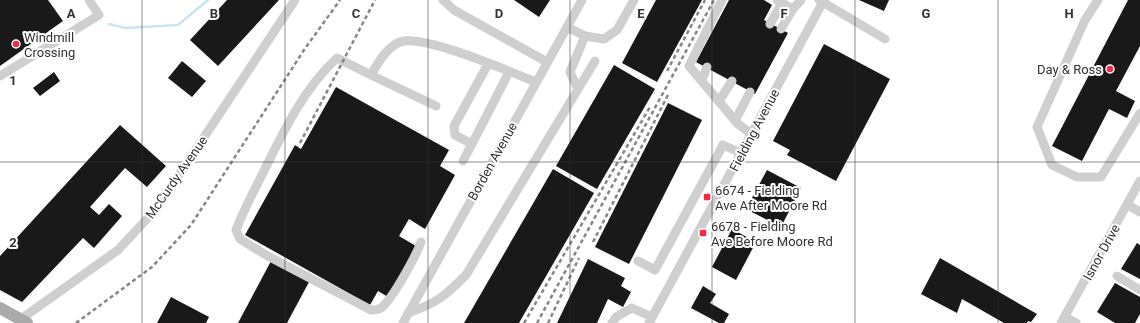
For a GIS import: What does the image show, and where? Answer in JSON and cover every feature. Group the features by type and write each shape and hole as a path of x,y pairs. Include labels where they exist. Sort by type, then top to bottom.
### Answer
{"main road":[{"path":"0,308 24,321"}],"street":[{"name":"McCurdy Avenue","path":"24,321 118,250 157,208 295,0"},
{"path":"443,0 454,10 547,62"},
{"name":"Borden Avenue","path":"403,323 582,0"},
{"path":"567,27 585,36 604,39 617,30 634,0"},
{"path":"722,0 689,66 736,121 752,134"},
{"path":"781,29 793,9 801,0"},
{"path":"1098,0 1085,20 1037,127 1052,165 1077,177 1101,177 1140,113"},
{"path":"0,76 99,15 93,1"},
{"path":"822,1 885,39"},
{"name":"Fielding Avenue","path":"651,320 822,1"},
{"path":"770,24 779,2 793,9"},
{"path":"578,89 570,72 585,36"},
{"path":"371,75 382,54 403,41 431,43 536,82"},
{"path":"421,242 417,252 392,295 380,308 372,310 266,255 240,239 236,230 245,208 278,142 322,72 337,58 436,106"},
{"path":"408,314 434,304 448,293 466,275 595,61"},
{"path":"472,144 456,136 454,126 488,64"},
{"path":"702,80 707,68"},
{"path":"462,162 510,72"},
{"path":"719,101 732,81"},
{"path":"736,121 750,92"},
{"path":"638,261 655,270 723,145 741,153"},
{"name":"Isnor Drive","path":"1063,320 1140,181"},
{"path":"1128,205 1140,212"},
{"path":"1117,276 1140,290"},
{"path":"612,323 616,317 632,308 651,320"},
{"path":"1063,320 1076,323"}],"building":[{"name":"Windmill Crossing","path":"0,0 48,0 63,21 0,66"},
{"path":"227,0 279,0 218,66 190,40"},
{"path":"514,0 550,0 539,17"},
{"path":"656,0 702,0 657,82 622,63"},
{"path":"729,0 764,0 772,5 764,20 788,33 755,94 696,62"},
{"path":"859,0 889,0 884,11"},
{"name":"Day & Ross","path":"1128,0 1140,0 1140,46 1116,91 1135,101 1127,118 1109,109 1082,161 1052,146"},
{"path":"824,44 890,79 836,181 787,155 790,150 773,141"},
{"path":"182,61 206,81 192,97 168,78"},
{"path":"614,65 655,89 597,189 556,166"},
{"path":"54,72 60,81 40,96 33,88"},
{"path":"336,87 449,150 440,166 455,175 425,229 409,219 399,236 416,246 388,297 378,291 370,305 245,235 295,145 301,149"},
{"path":"668,103 702,120 629,264 595,247"},
{"path":"120,125 166,166 147,187 125,168 90,207 99,215 109,204 122,216 94,248 83,238 22,302 0,290 0,256"},
{"path":"553,169 594,193 519,323 464,323"},
{"path":"767,170 801,188 781,227 746,209"},
{"path":"732,229 756,242 736,280 712,267"},
{"path":"1137,243 1140,245 1140,279 1121,269"},
{"path":"940,258 1037,314 1031,322 1004,323 962,299 957,313 921,294"},
{"path":"588,259 625,278 621,286 631,292 623,307 608,299 597,323 557,323"},
{"path":"271,261 309,282 287,323 238,323"},
{"path":"1115,283 1140,297 1140,314 1135,323 1115,323 1097,312"},
{"path":"703,286 716,294 710,303 729,314 724,323 719,323 691,308"},
{"path":"171,297 209,317 206,323 157,323"}],"waterway":[{"path":"109,24 125,28 178,25 208,0"}],"railway":[{"path":"76,323 152,267 191,225 304,50 340,0"},
{"path":"300,143 375,0"},
{"path":"667,71 705,0"},
{"path":"537,323 714,0"},
{"path":"593,242 669,93"},
{"path":"524,323 650,107"},
{"path":"548,323 579,258"}],"place":[{"name":"Windmill Crossing","path":"16,44"},
{"name":"Day & Ross","path":"1110,69"},
{"name":"6674 - Fielding Ave After Moore Rd","path":"707,197"},
{"name":"6678 - Fielding Ave Before Moore Rd","path":"703,233"}]}
